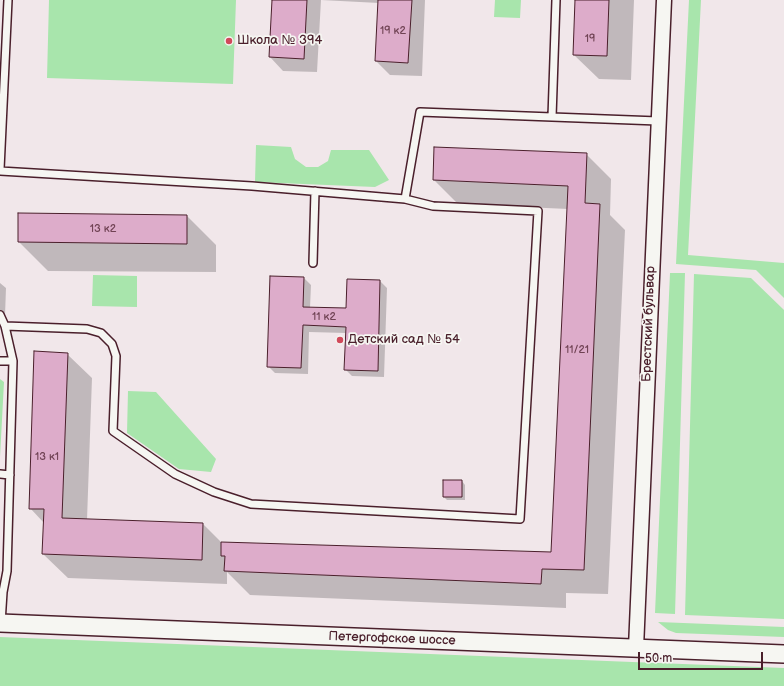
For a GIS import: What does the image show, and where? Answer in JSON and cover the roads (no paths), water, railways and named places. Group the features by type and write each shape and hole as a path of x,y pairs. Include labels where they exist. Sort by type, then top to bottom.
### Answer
{"street":[{"name":"Брестский бульвар","path":"636,648 664,0"},
{"name":"Петергофское шоссе","path":"1,623 784,654"}],"lane":[{"path":"5,326 87,329 101,333 112,344 116,356 113,431 175,474 214,492 251,504 520,519 538,211 433,206 405,199 252,186 0,170 8,0"},
{"path":"552,116 556,0"},
{"path":"405,199 420,112 658,121"},
{"path":"313,262 315,192"},
{"path":"0,315 5,326 13,361 7,571 3,592 1,623"},
{"path":"0,361 13,361"},
{"path":"0,474 10,475"},
{"path":"0,545 8,545"}],"place":[{"name":"Школа № 394","path":"229,41"},
{"name":"Детский сад № 54","path":"340,340"}]}
